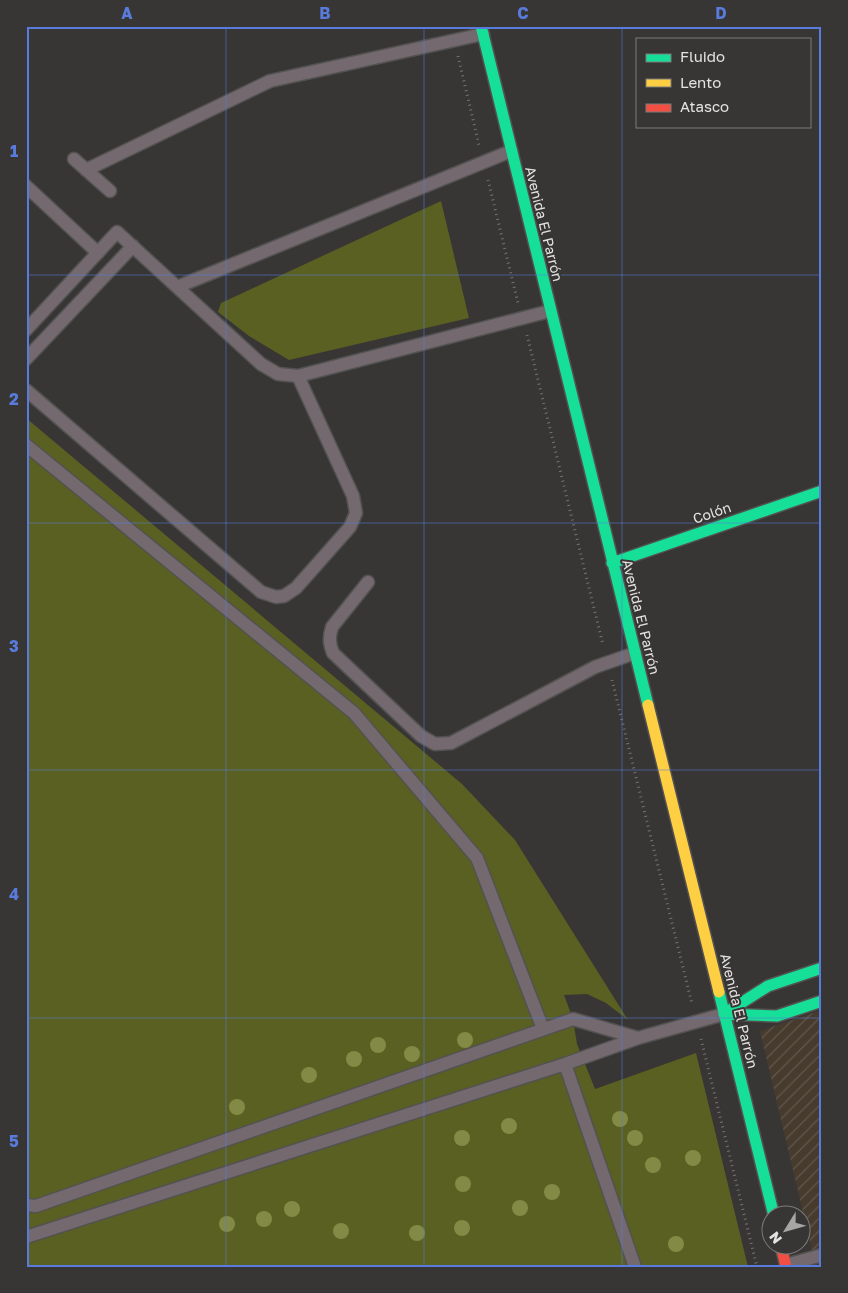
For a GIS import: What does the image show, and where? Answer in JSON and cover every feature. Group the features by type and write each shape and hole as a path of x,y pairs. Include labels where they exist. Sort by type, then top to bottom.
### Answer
{"main road":[{"name":"Avenida El Parrón","path":"482,30 772,1206"},
{"name":"Colón","path":"612,563 822,491"},
{"path":"724,1014 768,986 822,968"},
{"path":"724,1014 777,1016 822,1001"}],"lane":[{"path":"86,170 270,80 482,30"},
{"path":"177,286 511,150"},
{"path":"74,159 110,191"},
{"path":"26,186 98,253"},
{"path":"26,330 117,232 262,364 278,374 298,376 550,311"},
{"path":"26,359 133,246"},
{"path":"26,390 261,592 276,597 284,596 296,588 350,527 356,513 353,496 298,376"},
{"path":"26,445 354,713 477,858 543,1029"},
{"path":"368,582 332,627 329,636 333,653 421,736 435,744 451,743 596,667 635,653"},
{"path":"26,1236 565,1064 638,1038 724,1014"},
{"path":"26,1205 36,1206 573,1019 638,1038"},
{"path":"565,1064 635,1267"},
{"path":"786,1266 822,1255"}],"shaded area":[{"path":"822,1010 822,1267 816,1267 810,1242 810,1206 802,1206 760,1031"}],"green space":[{"path":"441,201 469,318 289,360 249,336 218,312 221,303"},
{"path":"26,418 462,784 515,840 628,1020 606,1003 587,994 564,995 573,1019 577,1044 595,1089 696,1053 748,1267 26,1267"}],"traffic: fast":[{"path":"481,26 648,705"},
{"path":"612,563 822,491"},
{"path":"724,1014 768,986 822,968"},
{"path":"719,992 772,1206"},
{"path":"724,1014 777,1016 822,1001"}],"traffic: slow":[{"path":"648,705 719,992"}],"traffic: jam":[{"path":"783,1256 786,1267"}]}
